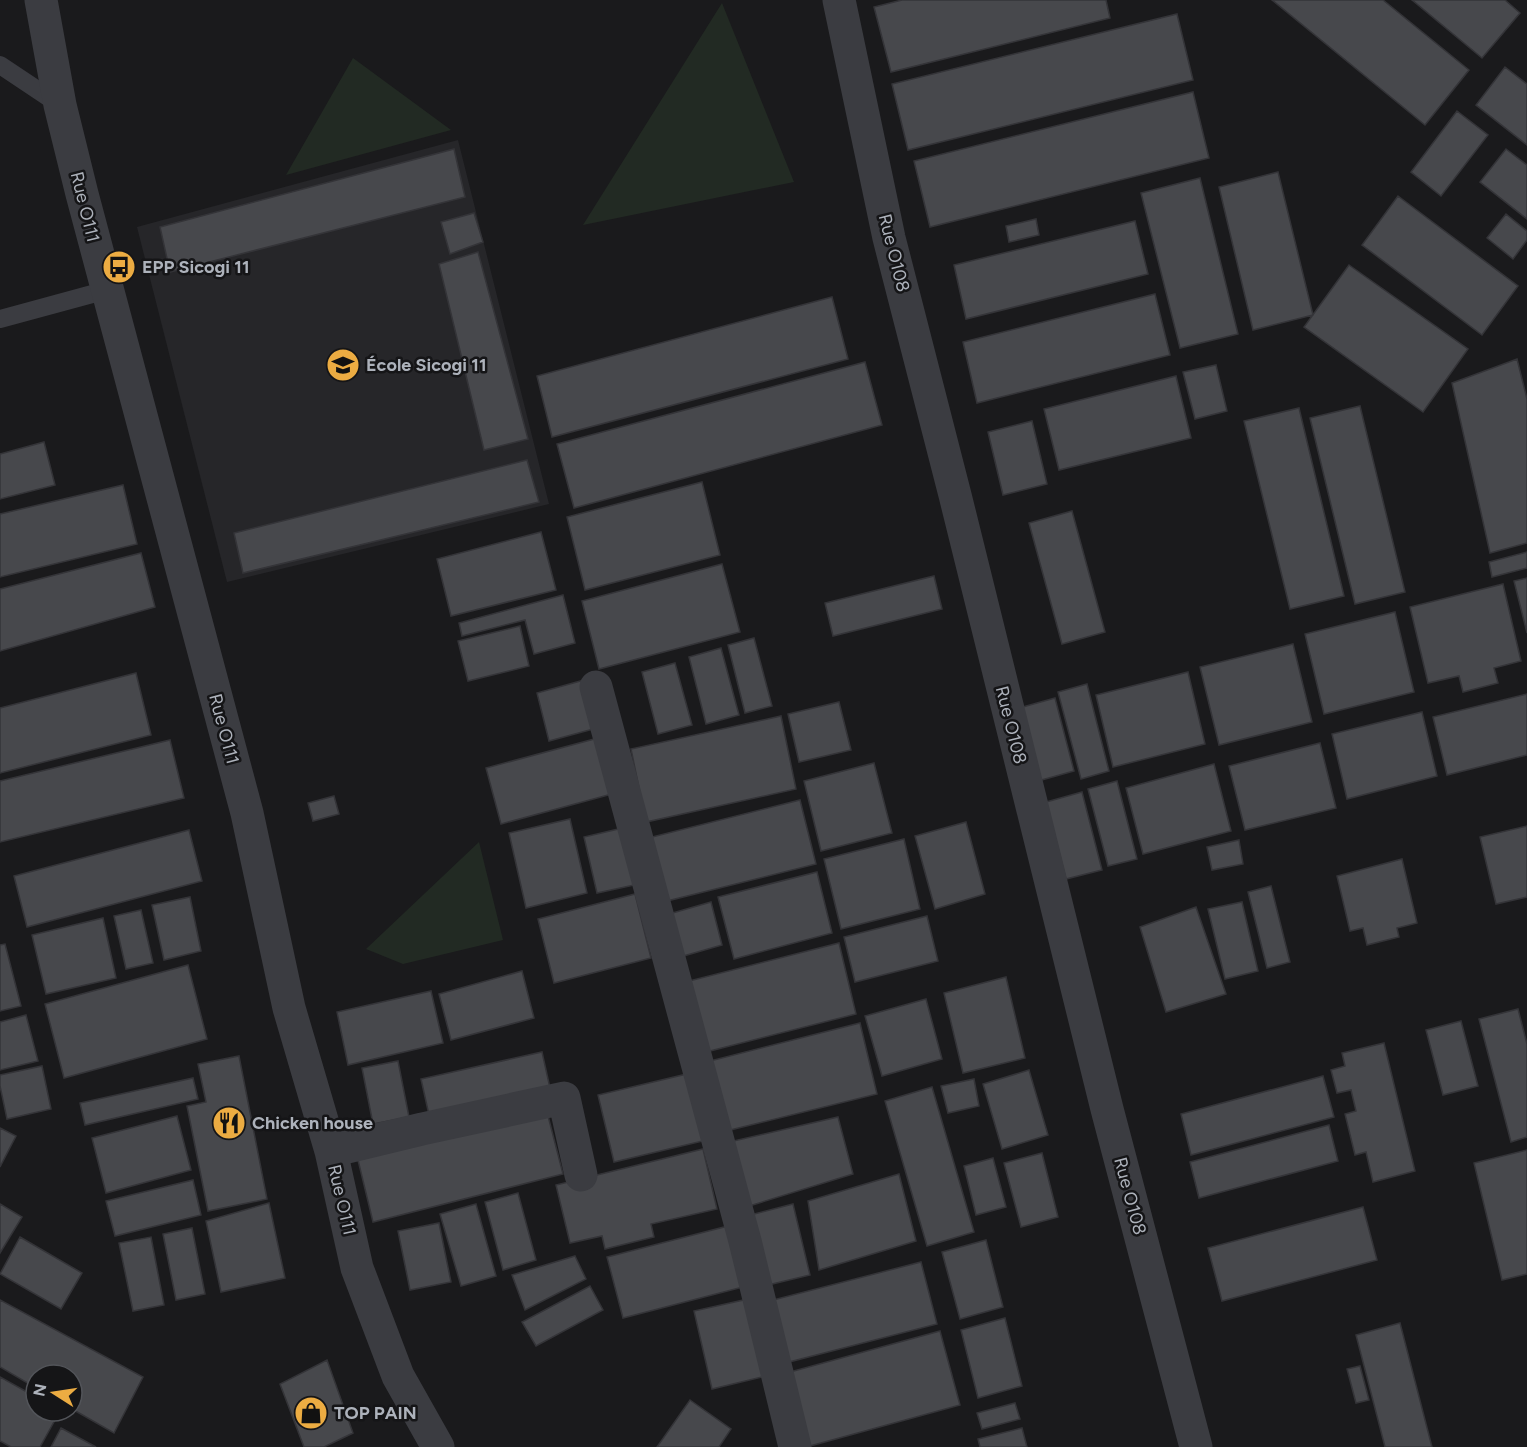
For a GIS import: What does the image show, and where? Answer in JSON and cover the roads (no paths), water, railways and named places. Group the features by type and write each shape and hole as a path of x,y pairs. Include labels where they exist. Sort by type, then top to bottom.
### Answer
{"street":[{"name":"Rue O111","path":"41,0 60,105 107,290 248,813 289,1008 331,1151 357,1268 398,1376 438,1447"},
{"name":"Rue O108","path":"839,0 889,238 958,506 1107,1109 1196,1447"},
{"path":"596,687 745,1241 795,1447"},
{"path":"331,1151 564,1098 581,1175"}],"lane":[{"path":"0,65 60,105"},
{"path":"0,319 107,290"}],"place":[{"name":"EPP Sicogi 11","path":"119,267"},
{"name":"École Sicogi 11","path":"343,365"},
{"name":"Chicken house","path":"229,1123"},
{"name":"TOP PAIN","path":"311,1413"}]}
